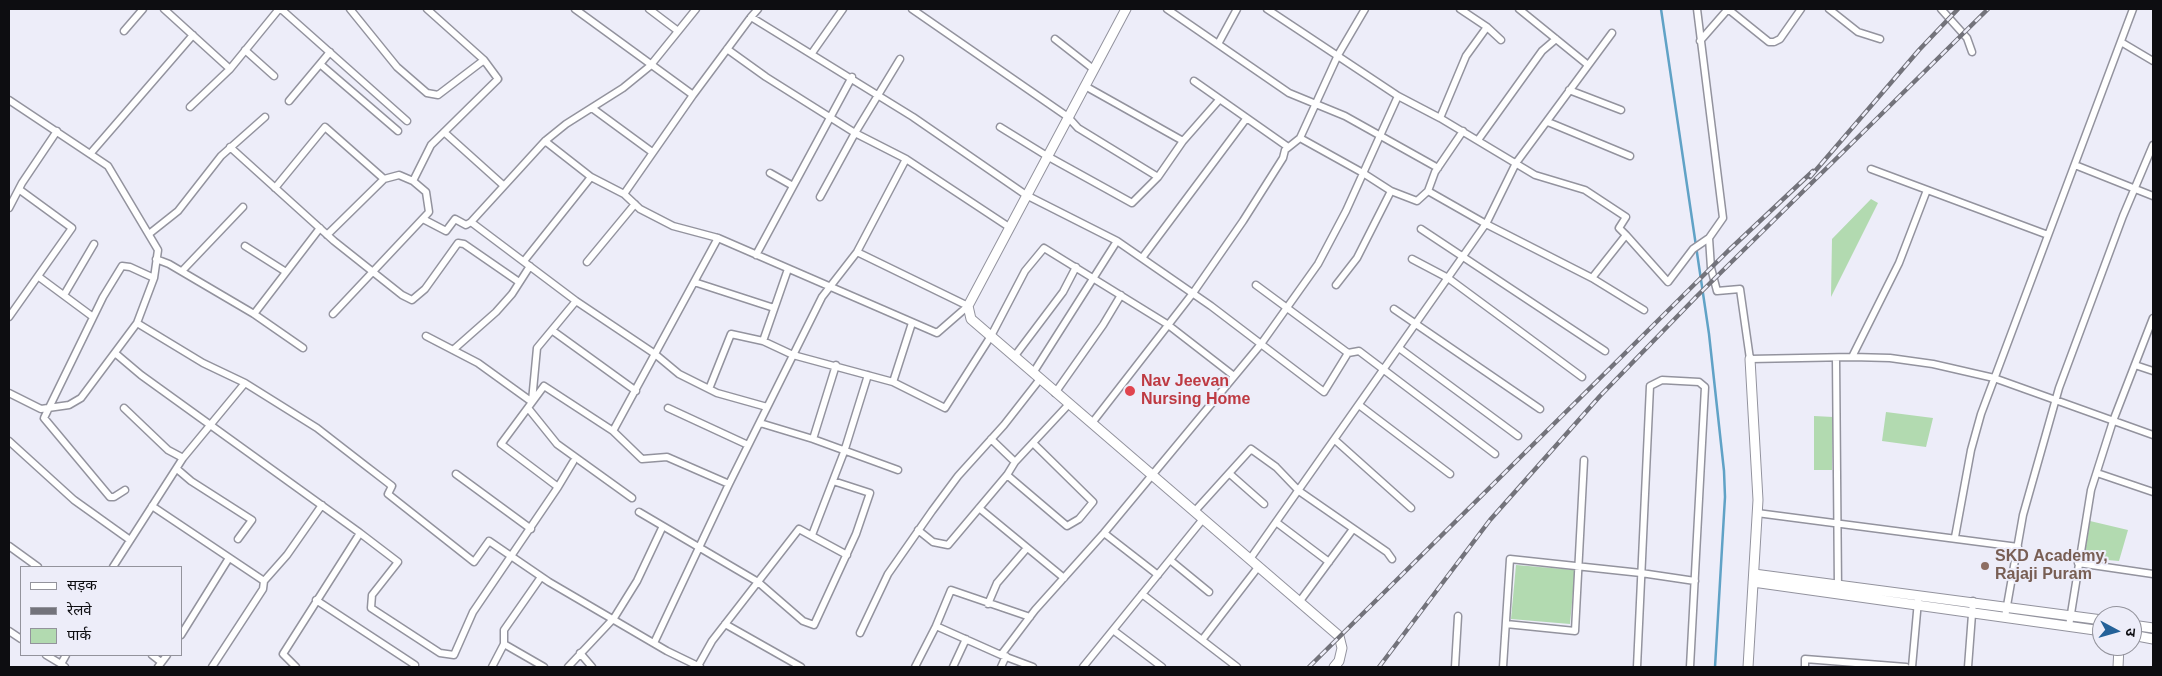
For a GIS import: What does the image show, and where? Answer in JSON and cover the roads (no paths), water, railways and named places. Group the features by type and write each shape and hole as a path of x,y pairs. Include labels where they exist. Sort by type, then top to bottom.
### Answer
{"street":[{"path":"124,31 143,9"},
{"path":"164,9 230,69"},
{"path":"190,107 230,69 280,9 407,121"},
{"path":"350,9 397,67 428,93 438,94 484,60"},
{"path":"413,180 431,145 498,79 484,60 427,9"},
{"path":"575,9 650,66 693,95"},
{"path":"649,9 678,31"},
{"path":"423,219 446,231 455,219 466,225 471,222 544,141 623,88 650,66 696,9"},
{"path":"624,194 693,95 750,17 758,9"},
{"path":"812,53 843,9"},
{"path":"912,9 1068,117 1078,128 1158,177"},
{"path":"926,17 930,9"},
{"path":"544,141 591,177 624,194 640,209 673,226 718,238 937,333 968,306 1086,86 1092,68 1126,9"},
{"path":"1167,9 1288,93 1344,116 1438,168"},
{"path":"1218,44 1237,9"},
{"path":"1267,9 1398,96 1440,118 1536,175 1585,190 1626,217 1619,228 1668,282 1693,249 1709,238 1723,218 1697,9"},
{"path":"1092,423 1166,324 1193,293 1243,221 1288,147 1300,138 1338,55 1365,9"},
{"path":"1460,9 1487,27 1501,40"},
{"path":"1519,9 1588,65"},
{"path":"1700,41 1728,9 1769,42 1774,42 1780,39 1800,9"},
{"path":"1829,9 1858,32 1880,39"},
{"path":"1941,9 1957,30 1967,38 1972,52"},
{"path":"1956,538 1971,450 1980,414 2133,9"},
{"path":"750,17 852,77 1026,195 1117,242 1142,258 1193,293 1324,392 1348,354 1359,351 1495,454"},
{"path":"1440,118 1466,56 1487,27"},
{"path":"1250,559 1486,224 1516,163 1612,33"},
{"path":"90,154 193,35"},
{"path":"1055,39 1092,68"},
{"path":"1478,140 1542,52 1556,39"},
{"path":"2121,42 2153,61"},
{"path":"727,49 766,77 855,133 906,159 1010,227"},
{"path":"245,50 274,76"},
{"path":"290,101 330,52"},
{"path":"820,197 855,133 900,59"},
{"path":"320,64 398,131"},
{"path":"756,255 852,77"},
{"path":"1194,81 1288,147"},
{"path":"1086,86 1183,141"},
{"path":"1570,90 1621,110"},
{"path":"1001,667 1003,655 1030,616 1104,533 1261,344 1318,264 1363,173 1398,96"},
{"path":"9,100 108,166 158,250 154,278 137,323 81,398 69,405 41,409 9,393"},
{"path":"1000,127 1047,156 1132,202 1158,177 1183,141 1219,100"},
{"path":"592,108 652,152"},
{"path":"149,234 178,211 230,147 265,117"},
{"path":"1142,258 1246,119"},
{"path":"1548,122 1630,156"},
{"path":"275,188 325,127 384,179"},
{"path":"9,208 22,183 57,131"},
{"path":"1300,138 1391,191 1417,201 1428,192 1438,168 1462,131"},
{"path":"444,132 503,185"},
{"path":"2005,617 2023,515 2056,401 2153,145"},
{"path":"230,147 372,273 412,300 425,289 458,243 464,244 519,282"},
{"path":"654,643 792,354 822,297 857,252 906,159"},
{"path":"2075,166 2153,196"},
{"path":"1871,169 2048,235"},
{"path":"770,173 793,186"},
{"path":"328,235 384,179 399,175 413,180 426,192 429,212 333,314"},
{"path":"453,350 496,312 519,282 527,263 591,177"},
{"path":"9,317 72,228 20,190"},
{"path":"1852,357 1899,263 1927,190"},
{"path":"1336,285 1351,263 1357,258 1391,191"},
{"path":"1428,192 1592,278 1644,310"},
{"path":"586,262 635,204"},
{"path":"182,271 243,207"},
{"path":"471,222 576,301 655,354 679,374 710,389 767,407"},
{"path":"254,314 320,228"},
{"path":"1421,229 1604,351"},
{"path":"1592,278 1626,235"},
{"path":"613,432 718,238"},
{"path":"1709,238 1711,268 1717,291 1740,289 1750,359 1757,513 1748,667"},
{"path":"860,633 888,574 958,476 991,439 1036,376 1093,278 1117,242"},
{"path":"64,294 94,244"},
{"path":"244,246 286,272"},
{"path":"710,389 731,334 763,341 792,354 893,382 945,408 991,336 1025,271 1044,248 1121,294 1166,324 1234,376"},
{"path":"857,252 968,306"},
{"path":"156,259 182,271 254,314 303,348"},
{"path":"1412,259 1448,278 1582,377"},
{"path":"125,490 114,497 110,497 44,418 103,297 122,266 130,267 154,278"},
{"path":"1014,357 1063,292 1076,267"},
{"path":"763,341 788,269"},
{"path":"39,277 94,317"},
{"path":"694,282 774,308"},
{"path":"1256,285 1348,354"},
{"path":"1055,392 1103,325 1121,294"},
{"path":"530,405 537,348 576,301"},
{"path":"968,306 971,319 1339,636 1342,648 1339,661 1334,667"},
{"path":"1394,309 1540,409"},
{"path":"2069,626 2091,490 2113,421 2153,318"},
{"path":"137,323 203,363 245,383 317,428 392,486 388,494 474,562 489,541 541,577 699,667 712,641 799,529 812,535 822,543 847,554"},
{"path":"893,382 912,323"},
{"path":"553,331 636,391"},
{"path":"426,336 478,363 530,405 557,444 632,498"},
{"path":"1399,348 1518,436"},
{"path":"114,353 210,426 322,505 398,562 372,595 371,608 440,653 454,655 473,612 531,529 574,462"},
{"path":"1836,358 1838,589"},
{"path":"1750,359 1890,358 1933,364 1994,378 2153,435"},
{"path":"813,439 836,365"},
{"path":"2135,365 2153,372"},
{"path":"812,535 844,452 868,375"},
{"path":"1637,667 1650,386 1662,380 1699,382 1705,387 1690,667"},
{"path":"114,566 183,458 245,383"},
{"path":"558,487 501,444 544,386 613,432 642,459 667,457 729,484"},
{"path":"918,530 933,542 948,545 1007,475 1015,462 1069,404"},
{"path":"1359,405 1450,474"},
{"path":"124,408 168,450 183,458"},
{"path":"668,408 748,445"},
{"path":"760,423 813,439 844,452 898,470"},
{"path":"991,439 1015,462"},
{"path":"1335,440 1411,508"},
{"path":"9,441 74,500 130,540"},
{"path":"1007,475 1067,526 1079,519 1093,502 1034,443"},
{"path":"1194,512 1251,449 1276,467 1298,491 1387,552 1392,559"},
{"path":"1506,624 1575,631 1584,460"},
{"path":"177,469 191,481 252,520 238,539"},
{"path":"2097,473 2153,492"},
{"path":"456,474 531,529"},
{"path":"1230,474 1264,504"},
{"path":"639,512 662,528 698,549 719,558 758,582 803,621 814,625 847,554 870,493 833,481"},
{"path":"212,667 263,589 264,581 287,556 322,505"},
{"path":"152,506 264,581"},
{"path":"979,508 1064,578"},
{"path":"1757,513 2018,547"},
{"path":"1083,667 1202,519"},
{"path":"1276,522 1329,562"},
{"path":"568,667 614,618 637,581 662,528"},
{"path":"1300,601 1353,529"},
{"path":"296,667 284,654 316,600 360,533"},
{"path":"1104,533 1158,575"},
{"path":"9,546 37,566"},
{"path":"988,604 997,583 1027,548"},
{"path":"182,633 229,558"},
{"path":"1503,667 1510,559 1641,573 1695,581"},
{"path":"1170,560 1209,592"},
{"path":"2078,563 2153,574"},
{"path":"1202,640 1259,566"},
{"path":"492,667 504,644 504,630 541,577"},
{"path":"1754,578 1838,589 1973,601 2092,618"},
{"path":"1838,589 1917,604 2092,629"},
{"path":"915,667 936,626 951,590 988,604 1030,616"},
{"path":"1142,594 1236,667"},
{"path":"1912,667 1918,595"},
{"path":"316,600 414,665"},
{"path":"1968,667 1973,601"},
{"path":"1454,667 1458,616"},
{"path":"725,624 801,667"},
{"path":"936,626 1033,667"},
{"path":"1113,630 1162,667"},
{"path":"9,631 20,638"},
{"path":"952,667 966,639"},
{"path":"504,644 544,667"},
{"path":"580,653 592,667"},
{"path":"48,656 63,666"},
{"path":"1804,667 1805,659 1906,667"}],"waterway":[{"path":"1661,9 1709,334 1724,471 1725,497 1715,667"}],"railway":[{"path":"1810,177 1919,50 1958,9"},
{"path":"1379,667 1490,520 1600,396 1697,296 1988,9"},
{"path":"1309,667 1728,251 1813,171"}],"place":[{"name":"Nav Jeevan Nursing Home","path":"1130,391"},
{"name":"SKD Academy, Rajaji Puram","path":"1985,566"}]}
